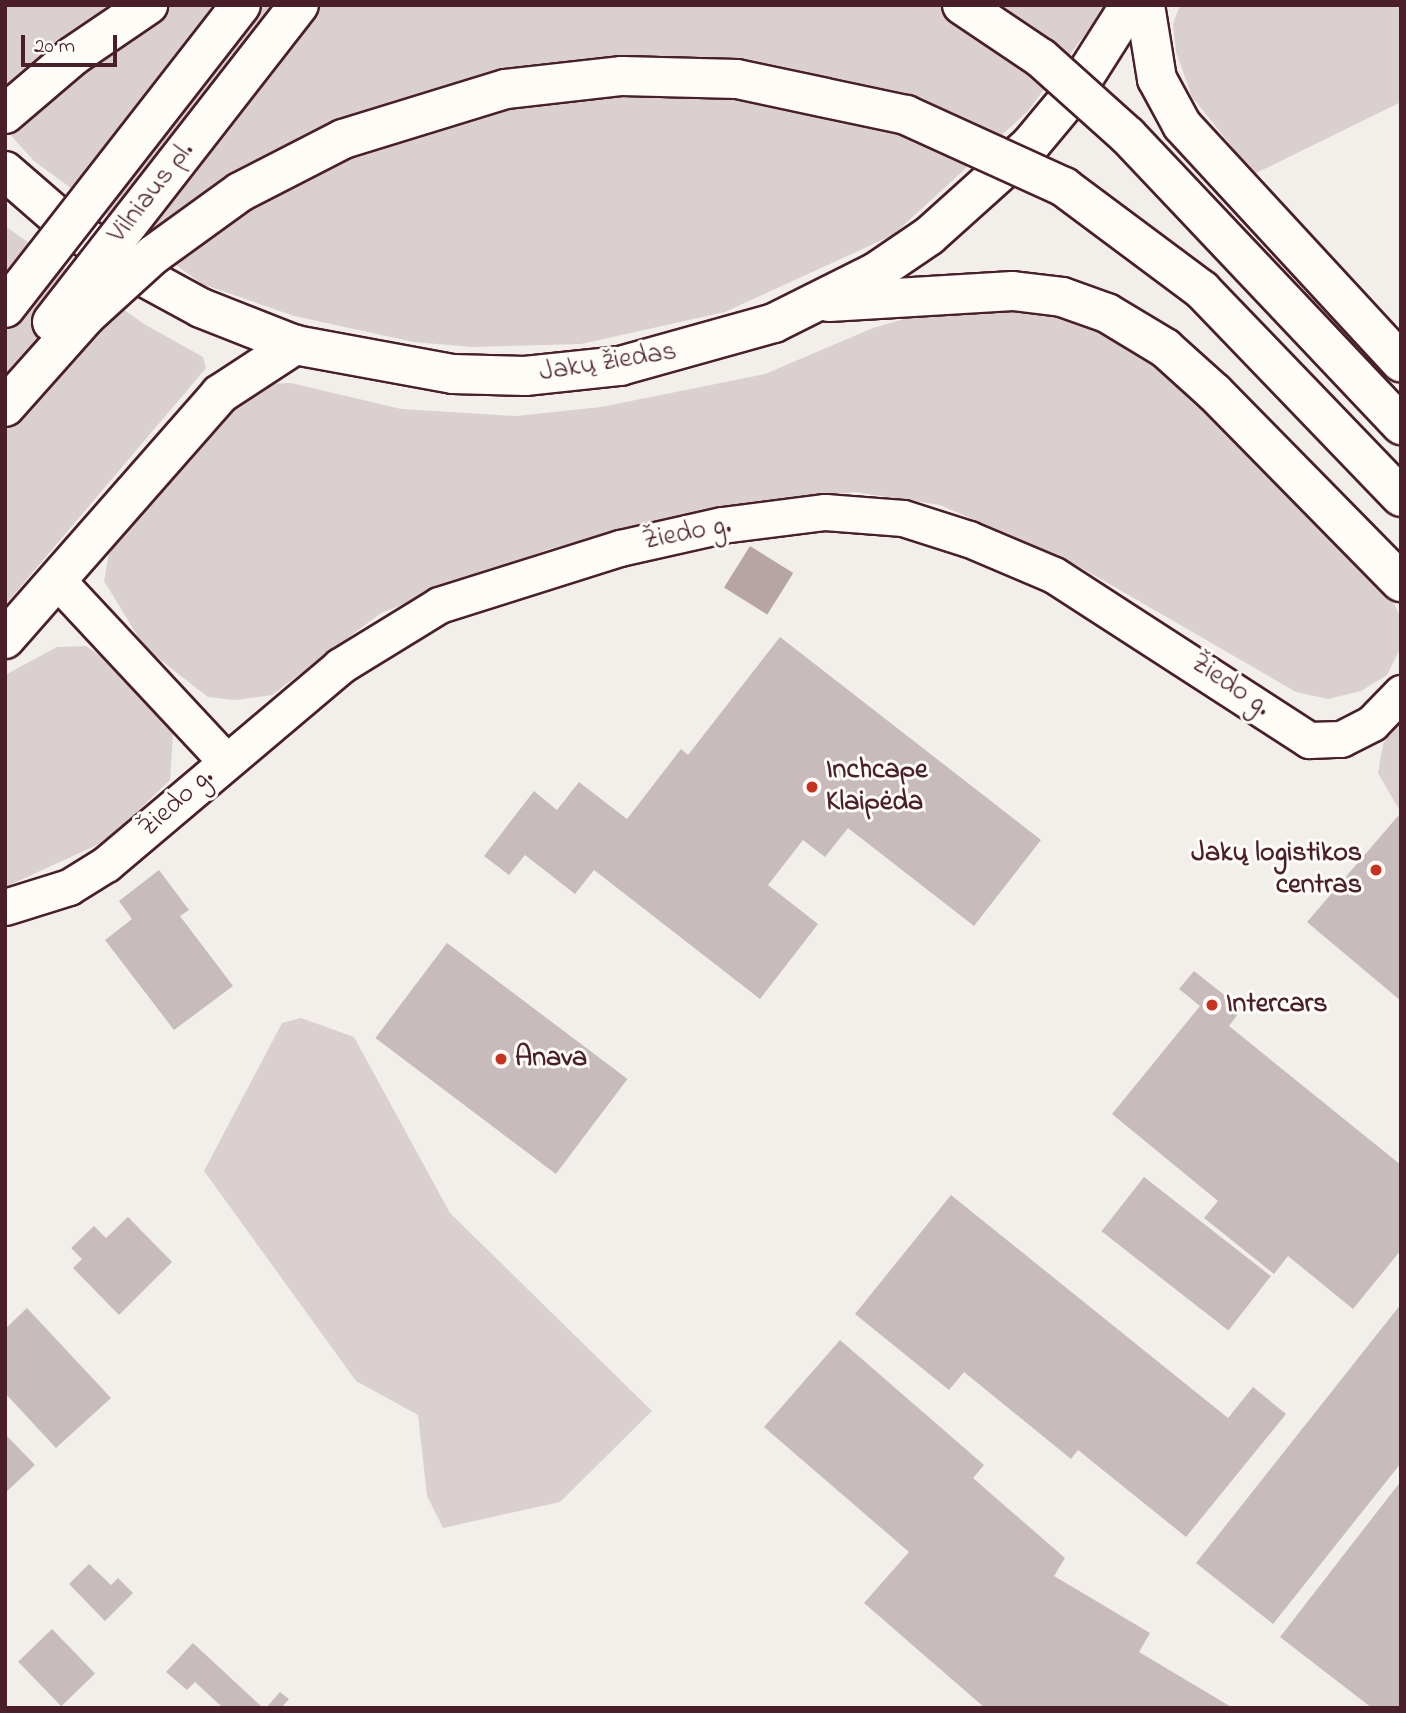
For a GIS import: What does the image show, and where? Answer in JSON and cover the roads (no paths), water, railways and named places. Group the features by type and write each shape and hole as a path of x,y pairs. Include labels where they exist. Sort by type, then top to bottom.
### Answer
{"highway":[{"path":"5,114 73,56 148,5"},
{"name":"Vilniaus pl.","path":"5,309 241,5"},
{"name":"Vilniaus pl.","path":"5,381 299,5"},
{"path":"962,5 1041,58 1128,136 1401,425"},
{"name":"Jakų žiedas","path":"5,170 66,224 135,272 201,308 295,345 453,374 572,373 673,356 820,302 929,236 989,186 1076,90 1130,5"},
{"path":"1145,5 1157,79 1182,125 1401,362"},
{"path":"5,407 86,316 153,255 240,192 342,139 506,89 622,76 737,79 906,115 1013,158 1083,199 1202,290 1401,497"},
{"path":"820,302 1013,291 1062,297 1107,313 1165,348 1214,393 1401,582"},
{"path":"5,639 220,394 295,345"}],"street":[{"name":"Žiedo g.","path":"5,907 69,887 106,864 340,666 439,605 620,548 825,512 903,518 1054,575 1309,740 1341,739 1362,728 1401,693"},
{"path":"56,579 225,761"}],"place":[{"name":"Inchcape Klaipėda","path":"812,787"},
{"name":"Jakų logistikos centras","path":"1376,870"},
{"name":"Intercars","path":"1212,1005"},
{"name":"Anava","path":"501,1059"}]}
